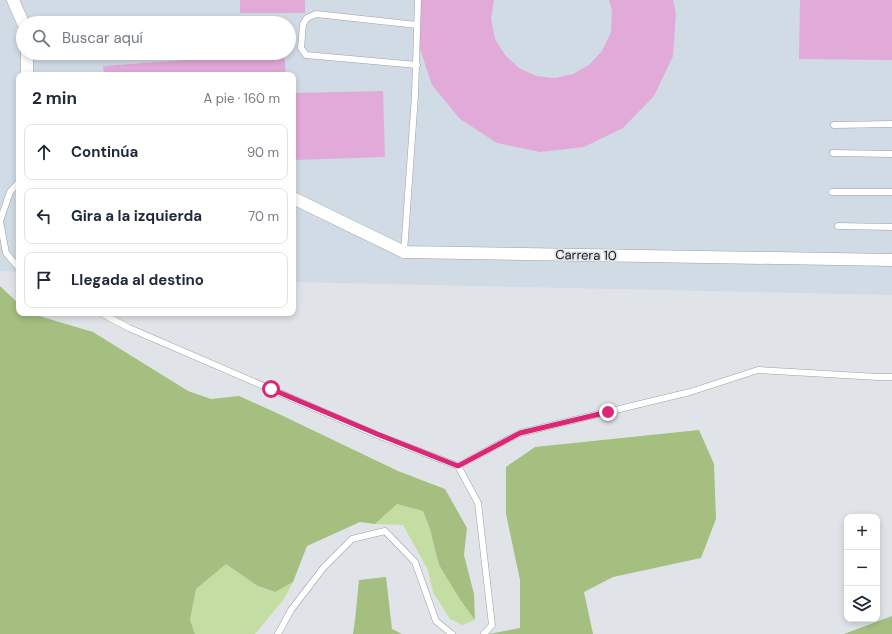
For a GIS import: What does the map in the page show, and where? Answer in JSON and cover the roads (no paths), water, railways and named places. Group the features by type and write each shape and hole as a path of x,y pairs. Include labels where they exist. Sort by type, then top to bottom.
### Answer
{"street":[{"path":"13,0 20,16"},
{"path":"27,60 27,72"},
{"name":"Carrera 10","path":"296,199 404,252 892,260"}],"lane":[{"path":"404,252 417,65 418,0"},
{"path":"417,25 316,14 307,18 303,24 301,48 306,55 417,65"},
{"path":"834,125 892,124"},
{"path":"833,154 892,154"},
{"path":"16,185 10,192 0,221 6,254 16,265"},
{"path":"832,192 892,192"},
{"path":"838,226 892,227"},
{"path":"107,316 129,328 370,432 458,466 478,503 492,626 484,634"},
{"path":"458,466 520,433 690,392 758,370 892,377"},
{"path":"278,634 291,610 324,567 352,539 385,531 415,562 436,621 452,634"}]}
